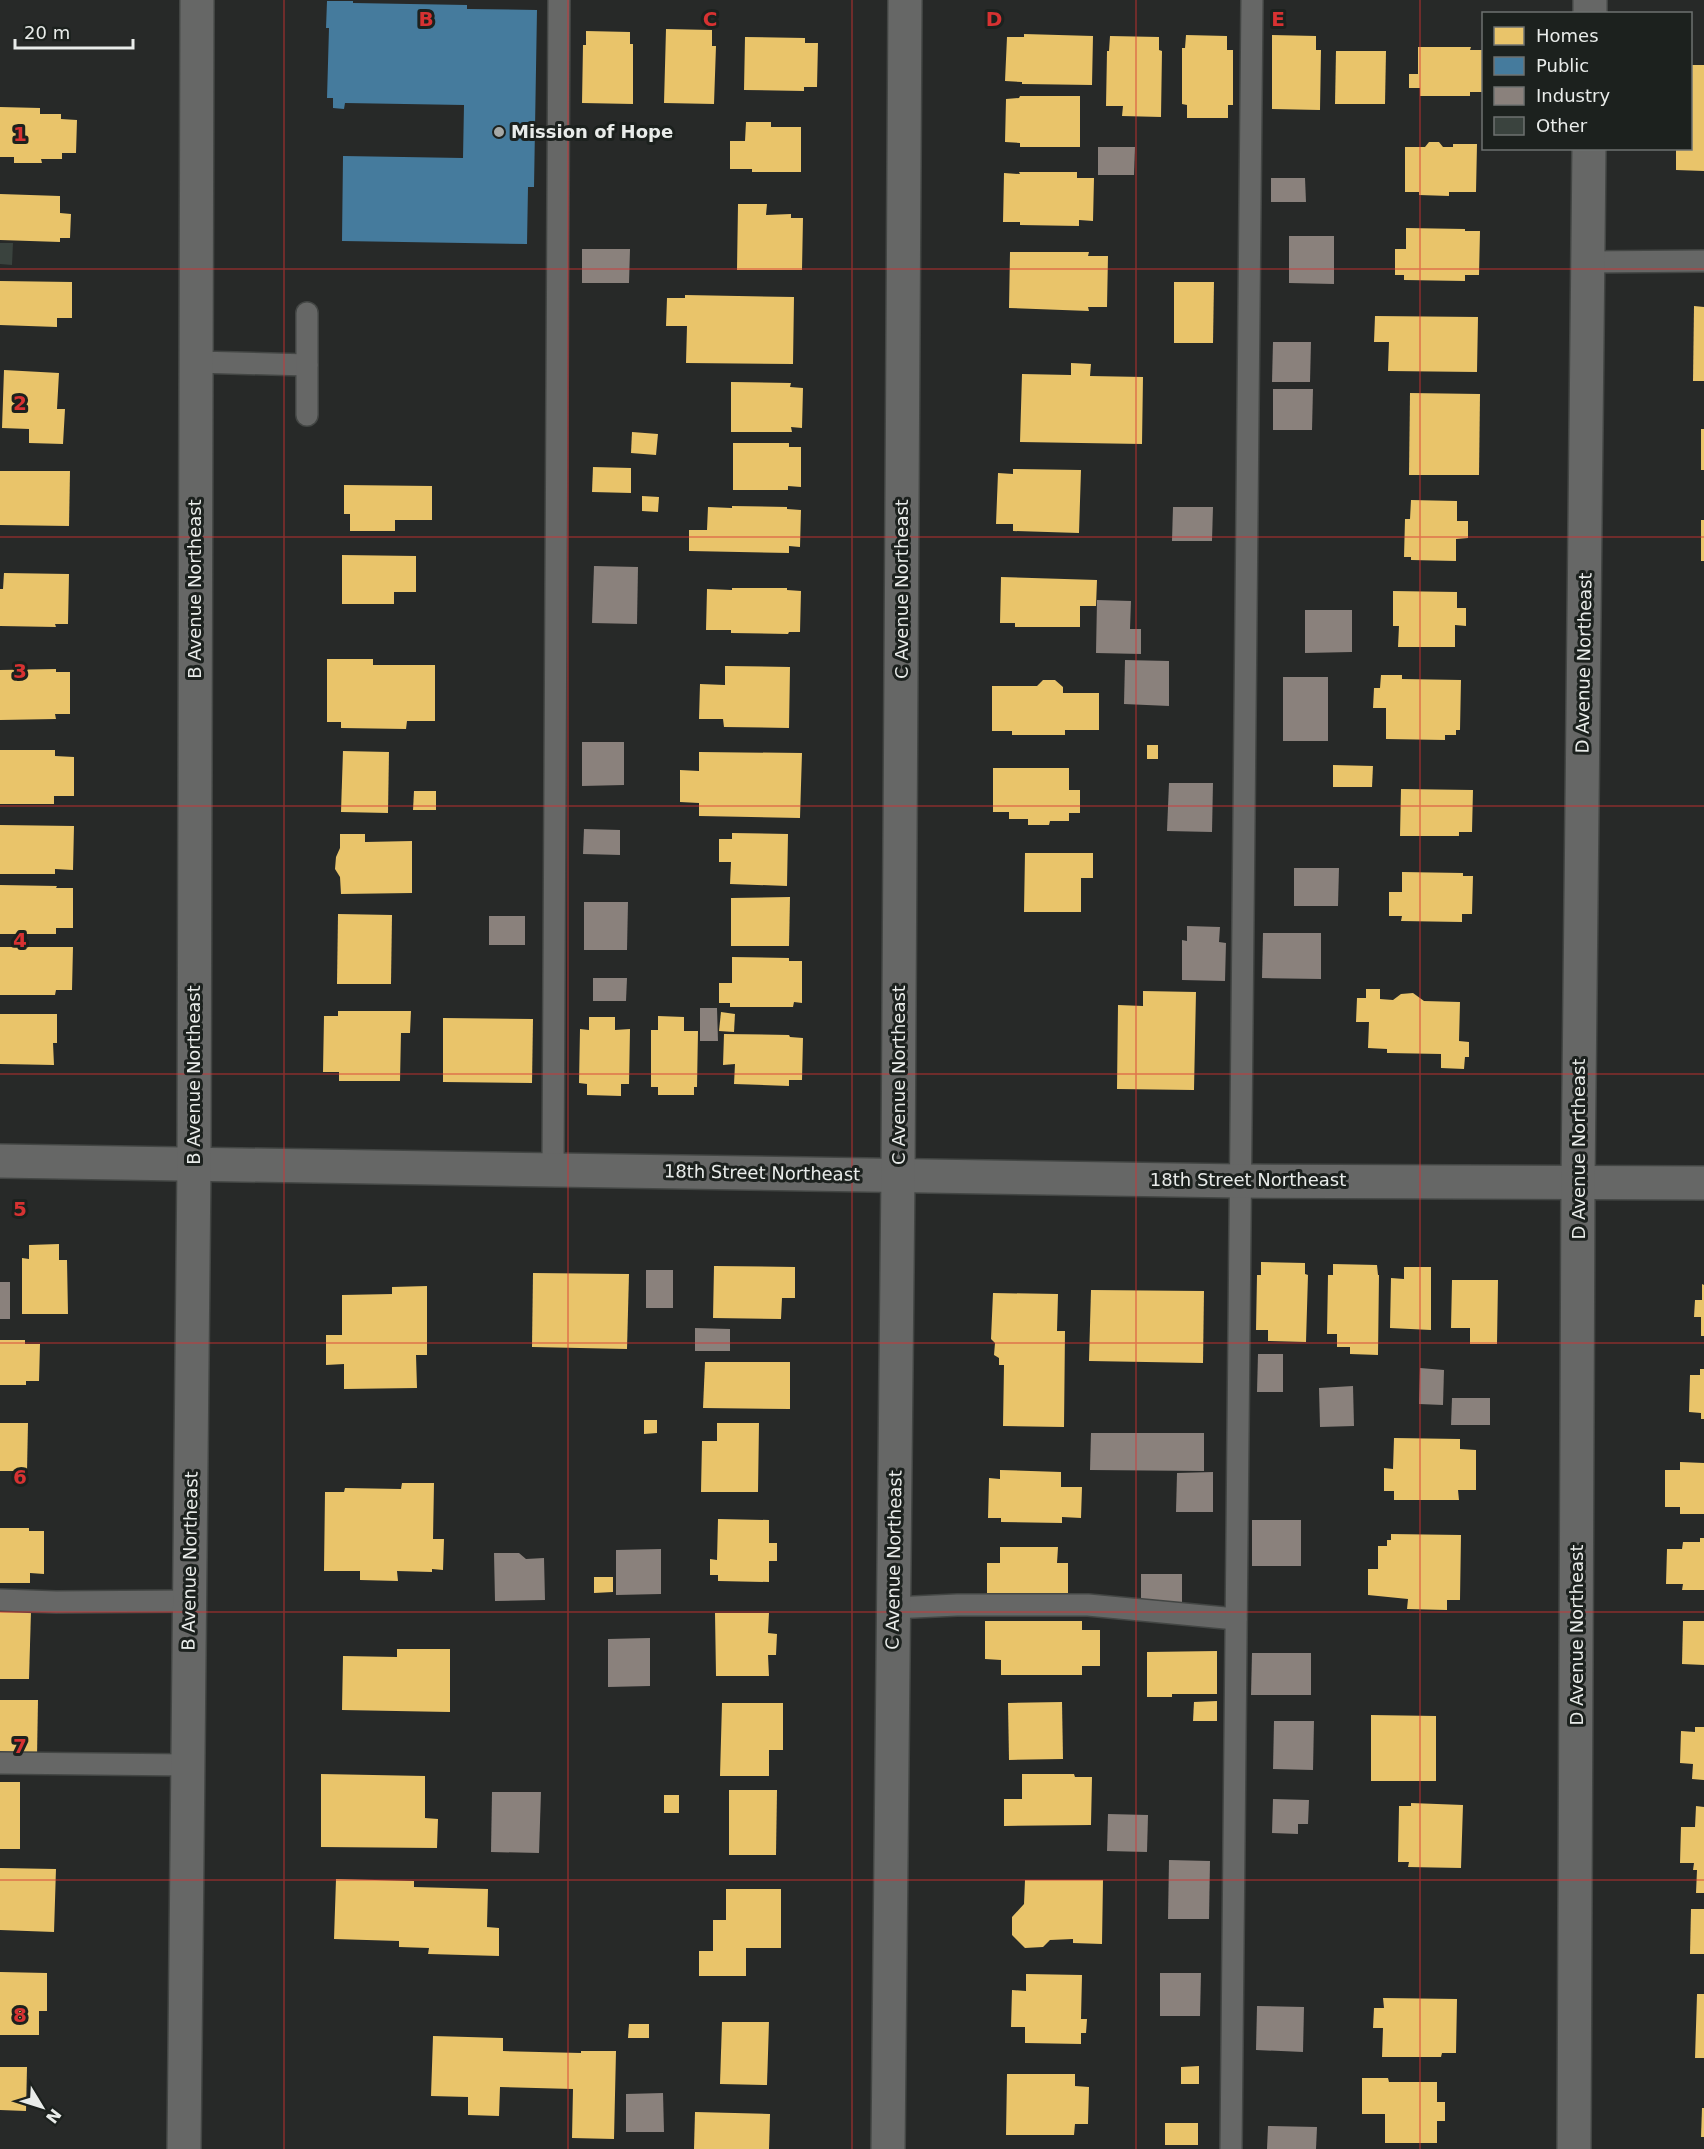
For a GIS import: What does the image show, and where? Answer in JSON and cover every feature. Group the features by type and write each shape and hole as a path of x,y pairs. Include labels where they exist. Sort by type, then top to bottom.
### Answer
{"street":[{"name":"B Avenue Northeast","path":"184,2149 194,1164 197,0"},
{"name":"C Avenue Northeast","path":"888,2149 898,1175 905,0"},
{"name":"D Avenue Northeast","path":"1575,2149 1578,1182 1589,150"},
{"name":"18th Street Northeast","path":"0,1161 1239,1181 1704,1184"}],"lane":[{"path":"553,1170 560,0"},
{"path":"1231,2149 1251,0"},
{"path":"1588,262 1704,261"},
{"path":"307,313 307,415"},
{"path":"196,362 308,365"},
{"path":"0,1600 56,1602 189,1600"},
{"path":"893,1608 957,1605 1088,1605 1236,1619"},
{"path":"0,1763 188,1765"}],"building: Homes":[{"path":"666,29 712,30 712,46 716,46 714,104 664,103"},
{"path":"586,31 630,32 630,44 633,44 633,104 582,103 583,45 586,45"},
{"path":"1024,34 1093,36 1092,85 1022,84 1022,82 1005,81 1007,37 1024,37"},
{"path":"1186,35 1227,36 1227,50 1233,50 1233,105 1228,105 1228,118 1187,118 1187,105 1182,104 1182,48 1185,48"},
{"path":"1272,35 1316,36 1316,50 1321,50 1320,110 1272,109"},
{"path":"1110,36 1159,37 1159,50 1162,51 1161,117 1122,116 1123,106 1106,106 1107,51 1109,51"},
{"path":"745,37 805,38 805,43 818,43 817,87 804,87 804,91 744,90"},
{"path":"1418,47 1471,47 1470,50 1482,50 1482,92 1470,92 1470,96 1420,96 1420,88 1409,88 1409,74 1418,74"},
{"path":"1336,51 1386,51 1385,104 1335,104"},
{"path":"1692,65 1704,65 1704,171 1676,170 1676,150 1692,150"},
{"path":"1020,96 1080,96 1080,147 1020,147 1020,143 1005,142 1006,99"},
{"path":"0,107 40,108 40,114 61,114 61,119 77,120 76,153 62,153 62,159 41,159 42,163 14,163 14,157 0,157"},
{"path":"746,122 771,122 771,127 801,127 801,172 752,172 752,169 730,169 730,141 745,141"},
{"path":"1429,142 1439,142 1443,147 1453,147 1453,144 1477,144 1476,192 1449,192 1449,196 1405,192 1405,147 1425,147"},
{"path":"1019,172 1077,172 1077,178 1094,178 1093,221 1079,220 1079,226 1020,225 1020,222 1003,222 1004,173 1020,174"},
{"path":"0,194 60,196 60,213 71,214 70,238 60,238 60,242 0,240"},
{"path":"738,204 767,204 766,215 791,214 791,218 803,218 802,270 737,270"},
{"path":"1406,228 1480,231 1479,275 1465,275 1465,281 1404,280 1404,275 1395,275 1395,249 1406,249"},
{"path":"1010,252 1089,252 1088,256 1108,256 1107,307 1088,307 1089,311 1009,308"},
{"path":"0,281 72,282 72,318 57,318 57,327 0,325"},
{"path":"1174,282 1214,282 1213,343 1174,343"},
{"path":"685,295 794,297 793,364 686,363 687,326 666,326 667,298 685,298"},
{"path":"1694,306 1704,307 1704,381 1693,381"},
{"path":"1375,316 1478,317 1477,372 1388,371 1389,342 1374,342"},
{"path":"1071,363 1091,364 1090,376 1143,377 1142,444 1020,442 1022,374 1071,375"},
{"path":"4,370 59,373 57,409 65,409 63,444 29,443 29,429 2,428"},
{"path":"731,382 791,383 790,387 803,388 802,428 791,427 792,432 731,432"},
{"path":"1410,393 1480,394 1479,475 1409,475"},
{"path":"1701,429 1704,429 1704,470 1701,470"},
{"path":"632,432 658,434 656,455 631,453"},
{"path":"733,443 789,443 789,447 801,447 801,487 788,486 788,490 733,490"},
{"path":"593,467 631,468 631,493 592,492"},
{"path":"1013,469 1081,470 1079,533 1013,531 1013,524 996,524 998,473 1013,474"},
{"path":"0,471 70,471 69,526 0,525"},
{"path":"344,485 432,486 432,520 395,520 395,531 350,531 350,514 344,514"},
{"path":"642,496 659,497 658,512 642,511"},
{"path":"1411,500 1457,501 1457,521 1468,521 1468,538 1456,539 1456,561 1411,560 1411,557 1404,557 1405,519 1410,519"},
{"path":"732,506 787,507 787,509 801,510 800,547 789,546 789,553 689,551 689,530 707,530 708,507 732,508"},
{"path":"1701,520 1704,520 1704,561 1701,561"},
{"path":"342,555 416,556 416,592 394,592 394,604 342,604"},
{"path":"4,573 69,574 68,624 55,624 56,627 0,626 0,589 3,589"},
{"path":"1001,577 1097,580 1096,606 1080,606 1080,627 1015,627 1015,623 1000,623"},
{"path":"732,588 787,588 787,590 801,591 800,632 789,632 788,634 731,633 731,630 706,630 707,589 732,590"},
{"path":"1393,591 1457,592 1457,608 1466,608 1466,626 1455,625 1455,647 1398,647 1399,626 1393,626"},
{"path":"327,659 373,659 373,665 435,665 435,721 407,721 406,729 341,728 341,722 327,722"},
{"path":"725,666 790,667 789,728 724,727 723,719 699,719 700,684 725,685"},
{"path":"56,669 56,672 70,672 70,714 55,714 56,719 0,720 0,670"},
{"path":"1381,675 1402,675 1402,679 1461,680 1460,730 1456,730 1456,735 1445,735 1445,740 1386,739 1386,708 1373,708 1374,688 1380,688"},
{"path":"1043,680 1055,680 1063,687 1063,693 1099,693 1099,730 1065,730 1065,735 1012,735 1012,731 992,731 992,686 1037,686"},
{"path":"1147,745 1158,745 1158,759 1147,759"},
{"path":"0,750 55,750 55,756 74,757 74,796 54,796 54,804 0,804"},
{"path":"343,751 389,752 388,813 341,812"},
{"path":"699,752 802,753 800,818 699,816 699,803 680,802 680,770 699,771"},
{"path":"1333,765 1373,766 1372,787 1333,787"},
{"path":"993,768 1069,768 1069,790 1080,790 1080,813 1069,813 1069,821 1050,821 1049,825 1028,825 1028,819 1009,819 1009,812 993,812"},
{"path":"1401,789 1473,790 1472,832 1459,832 1459,836 1400,836"},
{"path":"414,791 436,791 436,810 413,810"},
{"path":"0,825 74,826 73,870 55,869 55,874 0,874"},
{"path":"732,833 788,834 787,886 730,884 731,862 719,862 719,839 732,839"},
{"path":"340,834 365,834 365,842 412,841 412,893 341,894 340,877 335,869 336,857 340,848"},
{"path":"1025,853 1093,853 1093,878 1081,878 1081,912 1024,912"},
{"path":"1402,872 1463,873 1463,876 1473,876 1472,914 1462,914 1462,922 1401,921 1402,916 1389,916 1389,892 1402,892"},
{"path":"0,885 73,888 73,928 56,928 56,934 0,934"},
{"path":"790,897 789,946 731,946 731,898"},
{"path":"338,914 392,915 391,984 337,984"},
{"path":"0,947 73,947 72,990 56,990 55,995 0,995"},
{"path":"732,957 789,958 789,961 802,961 802,1003 794,1002 793,1007 730,1007 730,1003 719,1003 719,983 732,983"},
{"path":"1366,989 1380,989 1380,999 1393,1000 1401,994 1413,993 1424,1001 1460,1002 1459,1041 1469,1042 1469,1057 1465,1057 1464,1069 1441,1068 1441,1054 1387,1053 1387,1049 1368,1048 1369,1022 1356,1022 1357,998 1366,998"},
{"path":"1143,991 1196,992 1194,1090 1117,1089 1118,1005 1143,1006"},
{"path":"338,1011 411,1011 410,1033 401,1033 400,1081 339,1081 339,1072 323,1072 324,1016 338,1016"},
{"path":"721,1012 735,1014 734,1032 719,1031"},
{"path":"0,1014 57,1014 57,1043 53,1043 54,1065 0,1064"},
{"path":"658,1016 684,1017 684,1031 698,1031 697,1087 694,1087 694,1095 658,1095 658,1087 651,1087 651,1030 658,1030"},
{"path":"589,1017 615,1017 615,1030 630,1029 629,1084 621,1084 621,1096 587,1095 587,1084 579,1083 580,1029 589,1030"},
{"path":"443,1018 533,1019 532,1083 443,1082"},
{"path":"724,1034 789,1035 803,1038 802,1080 789,1080 789,1086 734,1084 735,1064 723,1065"},
{"path":"59,1244 59,1260 67,1260 68,1314 22,1314 22,1258 29,1259 29,1245"},
{"path":"1261,1262 1305,1263 1305,1274 1308,1275 1306,1342 1268,1341 1268,1330 1256,1330 1257,1275 1261,1275"},
{"path":"1333,1264 1377,1265 1379,1275 1378,1355 1350,1354 1350,1347 1337,1347 1337,1334 1327,1334 1328,1275 1333,1275"},
{"path":"714,1266 795,1267 795,1298 782,1298 781,1319 713,1318"},
{"path":"1404,1267 1431,1267 1431,1330 1390,1328 1391,1278 1404,1279"},
{"path":"533,1273 629,1274 627,1349 532,1347"},
{"path":"1452,1280 1498,1280 1497,1344 1470,1344 1470,1328 1451,1328"},
{"path":"1702,1284 1704,1285 1704,1336 1701,1336 1701,1317 1694,1317 1695,1300 1702,1300"},
{"path":"427,1286 427,1355 416,1355 417,1388 344,1389 344,1364 326,1365 326,1335 342,1335 342,1295 392,1294 392,1287"},
{"path":"1091,1290 1204,1291 1203,1363 1089,1361"},
{"path":"993,1293 1058,1294 1057,1331 1065,1331 1064,1427 1003,1426 1004,1365 999,1365 999,1358 994,1355 995,1343 991,1339"},
{"path":"0,1340 25,1340 25,1344 40,1344 39,1381 26,1381 26,1385 0,1385"},
{"path":"705,1362 790,1362 790,1409 703,1408"},
{"path":"1700,1369 1704,1369 1704,1419 1701,1419 1701,1413 1689,1412 1690,1375 1700,1375"},
{"path":"644,1420 657,1420 657,1433 644,1434"},
{"path":"0,1423 28,1423 27,1471 0,1471"},
{"path":"717,1423 759,1423 758,1492 701,1492 702,1441 717,1441"},
{"path":"1394,1438 1460,1439 1460,1449 1476,1450 1476,1490 1458,1490 1459,1500 1394,1500 1394,1491 1384,1491 1384,1468 1393,1469"},
{"path":"1680,1462 1704,1463 1704,1514 1680,1514 1680,1507 1665,1507 1665,1470 1680,1470"},
{"path":"1000,1470 1061,1472 1061,1487 1082,1487 1081,1518 1062,1517 1062,1523 1001,1522 1001,1518 988,1518 989,1478 1000,1479"},
{"path":"402,1483 434,1483 433,1539 444,1539 443,1570 397,1571 398,1581 360,1580 360,1571 324,1571 325,1492 344,1492 345,1488 401,1489"},
{"path":"718,1519 769,1520 769,1543 777,1543 777,1561 769,1561 769,1582 718,1581 718,1575 710,1575 710,1559 717,1560"},
{"path":"0,1528 29,1528 29,1531 44,1531 44,1574 30,1573 30,1583 0,1583"},
{"path":"1391,1534 1461,1535 1460,1600 1447,1600 1447,1610 1407,1609 1408,1599 1368,1595 1368,1569 1378,1569 1378,1546 1387,1546 1387,1540 1391,1540"},
{"path":"1700,1538 1704,1538 1704,1590 1682,1590 1683,1584 1666,1584 1667,1549 1682,1549 1683,1542 1700,1542"},
{"path":"1000,1547 1058,1547 1057,1563 1068,1563 1068,1593 1058,1593 1058,1601 987,1601 987,1563 1000,1563"},
{"path":"594,1577 613,1577 613,1592 594,1593"},
{"path":"0,1611 31,1611 29,1679 0,1679"},
{"path":"715,1613 769,1613 768,1633 777,1634 776,1655 768,1655 769,1676 716,1676"},
{"path":"985,1621 1082,1621 1082,1630 1100,1630 1100,1666 1082,1666 1082,1675 1001,1675 1001,1660 985,1659"},
{"path":"1683,1621 1704,1621 1704,1665 1682,1664"},
{"path":"397,1649 450,1649 450,1712 342,1710 343,1656 397,1657"},
{"path":"1217,1651 1217,1694 1172,1694 1172,1697 1147,1697 1147,1652"},
{"path":"0,1700 38,1700 37,1757 0,1757"},
{"path":"1217,1701 1217,1721 1193,1721 1194,1702"},
{"path":"1062,1702 1063,1759 1009,1760 1008,1703"},
{"path":"722,1703 783,1703 783,1750 769,1750 769,1776 720,1776"},
{"path":"1371,1715 1436,1716 1436,1781 1371,1781"},
{"path":"1695,1727 1704,1727 1704,1780 1692,1779 1693,1764 1680,1763 1681,1731 1695,1732"},
{"path":"321,1774 425,1776 425,1818 438,1819 437,1848 321,1847"},
{"path":"1022,1774 1074,1774 1075,1777 1092,1777 1091,1825 1004,1826 1004,1799 1022,1799"},
{"path":"0,1782 20,1782 20,1849 0,1849"},
{"path":"729,1790 777,1790 776,1855 729,1855"},
{"path":"664,1795 679,1795 679,1813 664,1813"},
{"path":"1411,1803 1463,1805 1461,1868 1408,1867 1409,1862 1398,1862 1399,1806 1411,1806"},
{"path":"1696,1806 1704,1807 1704,1893 1696,1893 1697,1870 1693,1870 1694,1863 1680,1863 1681,1827 1695,1827"},
{"path":"0,1868 56,1869 54,1932 0,1930"},
{"path":"336,1879 414,1881 414,1887 488,1889 487,1927 499,1928 499,1956 428,1954 429,1948 399,1947 399,1941 334,1939"},
{"path":"1025,1880 1103,1880 1102,1944 1073,1943 1073,1939 1050,1940 1043,1947 1025,1948 1012,1935 1012,1917 1024,1904"},
{"path":"726,1889 781,1889 781,1948 746,1948 746,1976 699,1976 699,1951 713,1951 713,1920 726,1920"},
{"path":"1691,1909 1704,1909 1704,1954 1690,1954"},
{"path":"0,1972 47,1973 47,2011 39,2011 39,2035 0,2035"},
{"path":"1026,1974 1082,1975 1081,2019 1087,2019 1086,2033 1081,2033 1081,2044 1025,2043 1025,2027 1011,2027 1012,1990 1026,1991"},
{"path":"1697,1994 1704,1994 1704,2058 1695,2058"},
{"path":"1383,1998 1457,1999 1456,2053 1442,2053 1441,2057 1382,2057 1383,2028 1373,2028 1374,2008 1384,2008"},
{"path":"722,2022 769,2022 767,2085 720,2084"},
{"path":"629,2024 649,2024 649,2038 628,2038"},
{"path":"433,2036 503,2038 503,2051 581,2053 581,2051 616,2051 614,2139 572,2138 573,2089 500,2087 499,2116 468,2115 468,2097 431,2096"},
{"path":"1199,2066 1199,2084 1181,2084 1181,2067"},
{"path":"0,2067 27,2067 26,2111 0,2110"},
{"path":"1007,2074 1075,2074 1075,2086 1089,2087 1088,2124 1075,2124 1074,2135 1006,2135"},
{"path":"1362,2078 1388,2078 1389,2082 1437,2082 1437,2102 1445,2102 1445,2121 1437,2121 1437,2143 1385,2143 1385,2114 1362,2114"},
{"path":"1702,2108 1704,2108 1704,2137 1701,2137"},
{"path":"695,2112 770,2114 769,2149 694,2149"},
{"path":"1165,2123 1198,2123 1198,2145 1165,2145"}],"building: Public":[{"name":"Mission of Hope","path":"327,1 467,5 467,9 537,10 534,187 528,187 527,244 342,241 343,156 463,158 464,105 345,103 344,109 333,108 333,98 327,98 329,28 326,28"}],"building: Industry":[{"path":"1098,147 1135,147 1134,175 1098,175"},
{"path":"1271,178 1305,178 1306,202 1271,202"},
{"path":"1289,236 1334,236 1334,284 1289,283"},
{"path":"582,249 630,249 629,283 582,283"},
{"path":"1273,342 1311,342 1310,382 1272,382"},
{"path":"1273,389 1313,389 1312,430 1273,430"},
{"path":"1173,507 1213,507 1212,541 1172,541"},
{"path":"594,566 638,567 637,624 592,623"},
{"path":"1097,600 1131,601 1130,629 1141,629 1141,654 1096,653"},
{"path":"1305,610 1352,610 1352,652 1305,653"},
{"path":"1125,660 1169,661 1169,706 1124,704"},
{"path":"1283,677 1328,677 1328,741 1283,741"},
{"path":"582,742 624,742 624,785 582,786"},
{"path":"1169,783 1213,783 1212,832 1167,831"},
{"path":"584,829 620,830 620,855 583,854"},
{"path":"1294,868 1339,868 1338,906 1294,906"},
{"path":"584,902 628,902 627,950 584,950"},
{"path":"489,916 525,916 525,945 489,945"},
{"path":"1187,926 1220,927 1219,942 1226,943 1225,981 1182,980 1182,940 1187,941"},
{"path":"1263,933 1321,933 1321,979 1262,978"},
{"path":"593,978 627,978 626,1001 593,1001"},
{"path":"700,1008 717,1008 718,1041 700,1041"},
{"path":"646,1270 673,1270 673,1308 646,1308"},
{"path":"0,1282 10,1282 10,1319 0,1319"},
{"path":"695,1328 730,1329 730,1351 695,1351"},
{"path":"1258,1354 1283,1354 1283,1392 1257,1392"},
{"path":"1420,1368 1444,1370 1443,1405 1419,1404"},
{"path":"1353,1386 1354,1426 1320,1427 1319,1388"},
{"path":"1452,1398 1490,1398 1490,1425 1451,1425"},
{"path":"1091,1433 1204,1433 1204,1471 1090,1470"},
{"path":"1213,1472 1213,1512 1176,1512 1177,1473"},
{"path":"1252,1520 1301,1520 1301,1566 1252,1566"},
{"path":"661,1549 661,1594 616,1595 616,1550"},
{"path":"494,1553 519,1553 526,1559 544,1558 545,1600 495,1601"},
{"path":"1141,1574 1182,1574 1182,1603 1141,1602"},
{"path":"650,1638 650,1686 608,1687 608,1639"},
{"path":"1252,1653 1311,1653 1311,1695 1251,1695"},
{"path":"1274,1721 1314,1721 1313,1770 1273,1769"},
{"path":"492,1792 541,1792 539,1853 491,1852"},
{"path":"1273,1799 1309,1800 1308,1824 1298,1824 1298,1834 1272,1833"},
{"path":"1108,1814 1148,1815 1147,1852 1107,1851"},
{"path":"1169,1860 1210,1861 1209,1919 1168,1919"},
{"path":"1160,1973 1201,1973 1200,2016 1160,2016"},
{"path":"1257,2006 1304,2007 1303,2052 1256,2050"},
{"path":"663,2093 664,2132 626,2132 626,2094"},
{"path":"1268,2126 1317,2127 1316,2149 1267,2149"}],"building: Other":[{"path":"0,243 13,243 12,265 0,264"}],"place":[{"name":"Mission of Hope","path":"499,132"}]}
